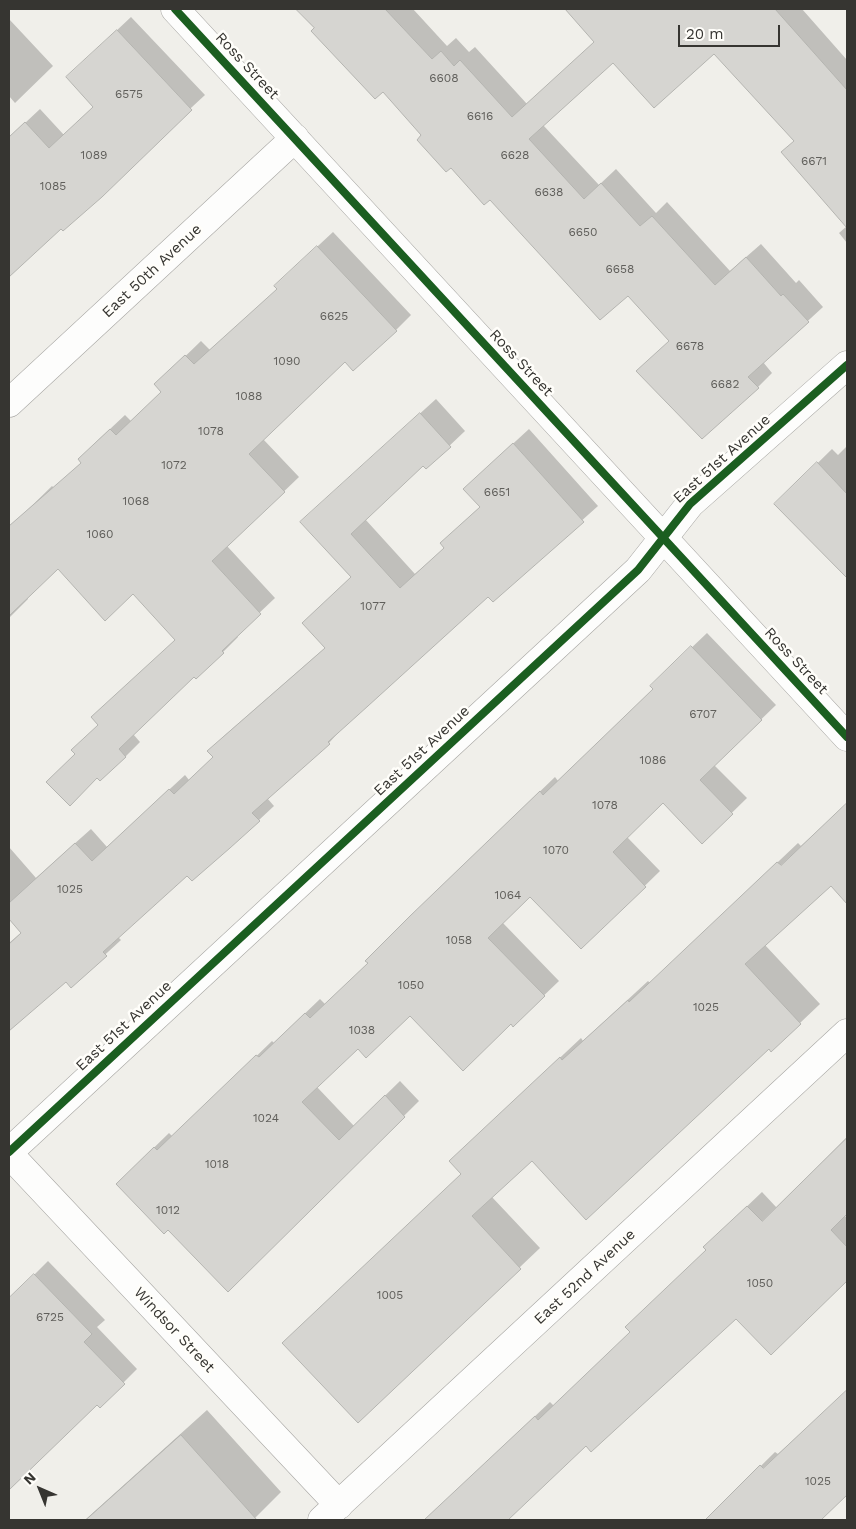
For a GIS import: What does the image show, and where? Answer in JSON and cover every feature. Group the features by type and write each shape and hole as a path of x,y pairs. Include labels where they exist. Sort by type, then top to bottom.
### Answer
{"street":[{"name":"Ross Street","path":"175,9 847,737"},
{"name":"East 50th Avenue","path":"9,403 295,138"},
{"name":"East 51st Avenue","path":"9,1153 638,570 690,504 847,366"},
{"name":"East 52nd Avenue","path":"330,1513 847,1033"},
{"name":"Windsor Street","path":"9,1153 330,1513"}],"building":[{"path":"296,9 385,9 432,59 441,51 454,66 460,60 512,117 594,42 565,9 775,9 847,90 847,228 781,152 794,141 714,54 654,108 613,63 529,139 584,199 601,183 640,226 652,216 715,285 746,257 781,296 783,294 809,322 748,377 759,388 702,439 636,371 669,341 628,296 600,320 490,200 484,205 451,168 446,172 417,140 421,135 383,92 375,99 311,31 314,28"},
{"path":"117,30 192,110 102,197 63,231 61,229 9,277 9,137 25,122 49,148 93,107 66,77"},
{"path":"317,246 397,331 353,371 345,362 249,454 285,492 212,561 261,614 222,651 224,653 196,679 194,677 119,749 126,757 100,781 97,778 70,806 46,782 75,754 71,750 98,725 91,717 175,640 133,594 105,621 58,569 9,616 9,526 81,463 78,459 110,429 116,435 161,392 154,384 185,355 194,364 277,289 274,286"},
{"path":"420,413 451,447 426,469 423,466 351,534 400,588 444,548 440,543 480,507 463,489 513,443 584,522 493,602 488,597 328,742 330,744 252,813 260,821 230,848 192,881 187,876 103,952 107,956 71,988 66,982 9,1031 9,944 21,933 9,919 9,903 75,843 92,861 169,789 174,794 213,757 207,751 325,648 302,623 351,577 300,522"},
{"path":"817,462 847,494 847,578 774,504"},
{"path":"691,646 762,720 700,780 733,814 702,844 663,803 613,852 646,887 581,949 530,897 488,938 545,996 513,1027 511,1024 463,1071 410,1016 366,1058 358,1049 302,1102 339,1140 385,1095 405,1117 228,1292 168,1230 164,1234 116,1184 154,1147 157,1150 256,1055 259,1057 305,1013 310,1018 368,963 365,961 410,916 540,791 543,795 653,689 650,686"},
{"path":"847,803 847,904 831,886 745,964 801,1024 771,1052 769,1049 586,1220 532,1161 472,1216 521,1269 358,1423 282,1343 461,1174 449,1161 560,1057 562,1060 628,1000 629,1002 777,862 781,865"},
{"path":"847,1138 847,1214 831,1230 847,1247 847,1281 771,1355 736,1319 591,1452 586,1446 508,1520 424,1520 535,1416 538,1420 630,1332 625,1327 706,1250 703,1247 747,1206 762,1221"},
{"path":"34,1274 92,1334 84,1342 125,1384 100,1408 97,1405 9,1490 9,1298"},
{"path":"847,1390 847,1495 821,1520 705,1520 760,1465 763,1468"},
{"path":"181,1435 257,1520 86,1520"}],"cycle path":[{"path":"175,9 847,737"},
{"path":"9,1152 638,570 690,504 847,365"}]}
